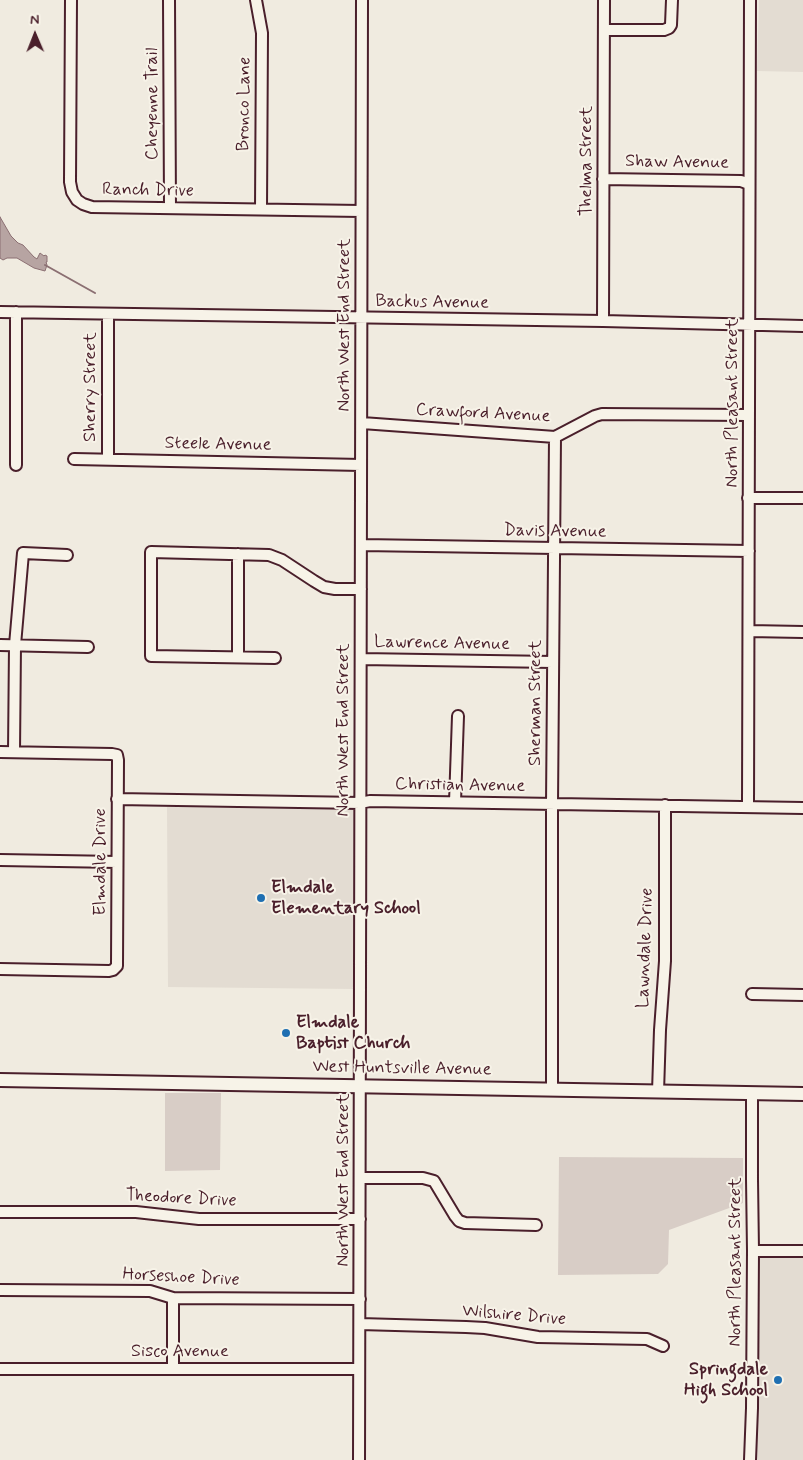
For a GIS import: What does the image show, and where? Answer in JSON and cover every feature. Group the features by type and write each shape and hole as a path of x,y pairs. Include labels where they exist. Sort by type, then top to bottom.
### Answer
{"main road":[{"name":"West Huntsville Avenue","path":"0,1080 803,1094"}],"street":[{"name":"Ranch Drive","path":"71,0 70,182 72,192 77,200 92,207 362,211"},
{"name":"Cheyenne Trail","path":"169,0 170,207"},
{"name":"Bronco Lane","path":"256,0 262,32 261,209"},
{"name":"North West End Street","path":"359,1460 362,0"},
{"name":"Thelma Street","path":"603,321 604,0"},
{"path":"604,30 664,30 671,25 672,0"},
{"name":"North Pleasant Street","path":"748,807 750,0"},
{"name":"Shaw Avenue","path":"603,179 741,181 749,184"},
{"name":"Backus Avenue","path":"0,312 603,321 803,326"},
{"path":"16,312 16,465"},
{"name":"Sherry Street","path":"108,314 108,460"},
{"name":"Crawford Avenue","path":"362,423 555,437 602,414 748,415"},
{"name":"Sherman Street","path":"552,1090 555,437"},
{"name":"Steele Avenue","path":"74,459 361,465"},
{"path":"748,498 803,498"},
{"name":"Davis Avenue","path":"362,544 749,551"},
{"path":"275,658 151,656 151,552 269,554 282,560 324,587 361,589"},
{"path":"0,752 14,752 15,645 24,553 67,555"},
{"path":"238,554 238,657"},
{"path":"749,631 803,632"},
{"path":"0,645 88,647"},
{"name":"Lawrence Avenue","path":"361,659 553,662"},
{"path":"455,802 458,716"},
{"name":"Elmdale Drive","path":"0,969 109,971 116,969 118,963 117,755 14,752"},
{"name":"Christian Avenue","path":"117,799 360,802 370,800 803,808"},
{"name":"Lawndale Drive","path":"658,1092 665,961 665,805"},
{"path":"0,860 117,862"},
{"path":"752,994 803,995"},
{"name":"North Pleasant Street","path":"750,1460 754,1251 752,1094"},
{"path":"360,1178 423,1178 434,1181 455,1216 465,1224 536,1226"},
{"name":"Theodore Drive","path":"0,1212 136,1212 199,1219 360,1219"},
{"path":"754,1251 803,1251"},
{"name":"Horseshoe Drive","path":"0,1290 150,1291 173,1298 360,1299"},
{"path":"173,1298 173,1368"},
{"name":"Wilshire Drive","path":"360,1324 485,1328 538,1337 647,1339 663,1346"},
{"name":"Sisco Avenue","path":"0,1369 359,1369"}],"shaded area":[{"path":"759,0 803,0 803,72 757,71"},
{"path":"0,217 11,236 34,257 37,259 40,253 47,256 45,271 34,268 17,258 3,260 0,258"},
{"name":"Elmdale Elementary School","path":"167,807 354,809 354,989 168,987"},
{"path":"165,1093 221,1093 220,1170 165,1171"},
{"path":"559,1157 743,1158 743,1203 669,1230 668,1264 658,1274 558,1275"},
{"name":"Springdale High School","path":"753,1251 803,1251 803,1460 750,1460"}],"waterway":[{"path":"45,265 95,293"}],"place":[{"name":"Elmdale Elementary School","path":"261,898"},
{"name":"Elmdale Baptist Church","path":"286,1033"},
{"name":"Springdale High School","path":"778,1380"}]}
